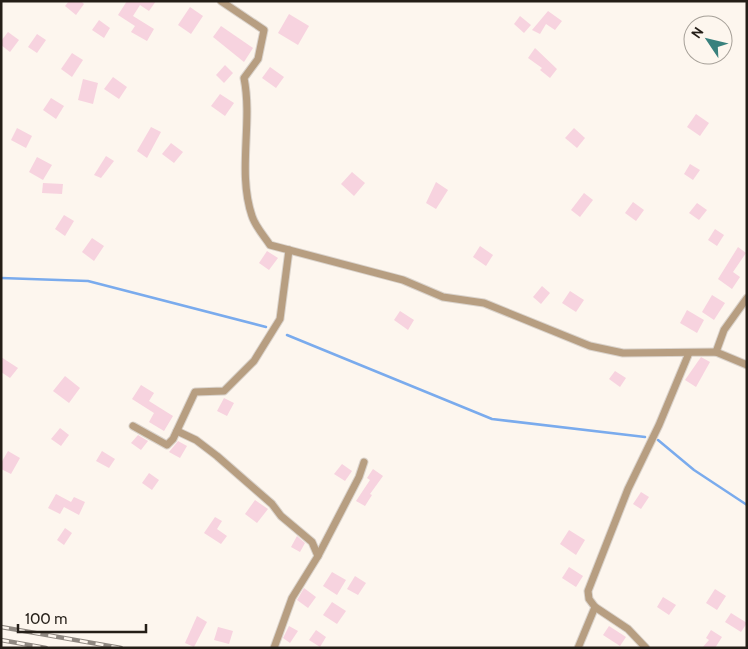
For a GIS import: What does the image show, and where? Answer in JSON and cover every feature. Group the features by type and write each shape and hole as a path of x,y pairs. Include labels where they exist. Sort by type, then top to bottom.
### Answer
{"street":[{"path":"221,1 264,30 258,58 244,78 248,99 247,190 252,217 270,245 403,280 442,297 484,303 590,346 623,353 716,352 747,365"},
{"path":"133,426 167,445 177,431 194,392 224,391 239,378 260,353 280,319 289,250"},
{"path":"716,352 724,330 747,298"},
{"path":"646,648 628,630 595,607 589,599 588,591 628,489 659,425 690,353"},
{"path":"177,431 196,440 217,456 272,504 281,516 312,542 318,556"},
{"path":"274,648 292,598 318,556 359,477 364,462"},
{"path":"578,648 595,607"}],"building":[{"path":"69,1 81,1 84,4 76,15 65,6"},
{"path":"127,1 156,1 149,11 140,5 133,16 154,29 147,41 131,32 135,26 118,15"},
{"path":"190,7 203,16 191,34 178,25"},
{"path":"548,11 562,21 555,30 546,24 540,34 532,30"},
{"path":"289,14 309,26 298,45 278,33"},
{"path":"520,16 531,25 524,33 514,24"},
{"path":"99,20 110,28 104,38 92,30"},
{"path":"221,26 253,48 244,62 213,37"},
{"path":"8,32 19,40 10,52 1,45 1,41"},
{"path":"37,34 46,40 37,53 28,47"},
{"path":"535,48 557,69 550,78 540,70 542,68 528,58"},
{"path":"72,53 83,60 72,77 61,69"},
{"path":"225,65 233,73 224,83 216,75"},
{"path":"270,67 284,77 276,88 262,78"},
{"path":"113,77 127,87 119,99 104,89"},
{"path":"83,79 98,83 93,104 78,100"},
{"path":"220,94 234,103 225,116 211,106"},
{"path":"51,98 64,106 56,119 43,110"},
{"path":"696,114 709,123 700,136 687,127"},
{"path":"151,127 161,132 147,158 137,151"},
{"path":"17,128 32,136 26,148 11,140"},
{"path":"574,128 585,138 577,148 565,138"},
{"path":"171,143 183,152 174,163 162,154"},
{"path":"106,156 114,161 101,178 94,175"},
{"path":"37,157 52,165 43,180 29,172"},
{"path":"690,164 700,170 693,180 684,174"},
{"path":"352,172 365,183 354,196 341,184"},
{"path":"436,182 448,190 436,209 426,203"},
{"path":"43,183 63,184 62,194 42,193"},
{"path":"584,193 593,200 580,217 571,210"},
{"path":"633,202 644,210 636,221 625,213"},
{"path":"697,203 707,210 699,220 689,213"},
{"path":"64,215 74,221 65,236 55,229"},
{"path":"715,229 724,235 717,246 708,240"},
{"path":"92,238 104,246 94,261 82,252"},
{"path":"480,246 493,255 486,266 473,257"},
{"path":"738,247 746,253 733,272 740,277 732,289 718,279"},
{"path":"267,251 278,258 269,270 259,263"},
{"path":"542,286 550,293 541,304 533,297"},
{"path":"570,291 584,300 576,312 562,303"},
{"path":"712,295 725,303 714,320 702,312"},
{"path":"687,310 704,320 697,333 680,323"},
{"path":"400,311 414,320 408,330 394,320"},
{"path":"1,357 18,368 10,378 1,372"},
{"path":"701,357 710,362 696,387 685,380"},
{"path":"615,371 626,378 620,387 609,379"},
{"path":"65,376 80,388 69,403 53,391"},
{"path":"141,385 154,393 149,401 173,416 164,431 149,422 154,413 132,399"},
{"path":"224,398 234,403 227,416 217,411"},
{"path":"60,428 69,435 61,446 51,439"},
{"path":"138,435 148,441 141,450 131,443"},
{"path":"178,441 187,446 180,458 169,452"},
{"path":"8,451 20,458 11,474 1,469 1,463"},
{"path":"102,451 115,459 109,468 96,461"},
{"path":"342,464 352,471 345,481 334,474"},
{"path":"373,469 383,476 370,494 372,495 365,506 356,501 370,480 367,478"},
{"path":"149,473 159,480 152,490 142,483"},
{"path":"641,492 649,497 641,509 633,504"},
{"path":"56,494 71,502 74,497 85,502 79,515 64,507 60,514 48,508"},
{"path":"255,500 268,509 257,523 245,514"},
{"path":"215,517 222,521 217,529 227,536 221,544 204,533"},
{"path":"65,528 72,533 64,545 57,540"},
{"path":"569,530 585,540 576,555 560,544"},
{"path":"297,536 305,543 300,552 291,547"},
{"path":"569,567 583,576 576,587 562,578"},
{"path":"332,572 346,580 337,595 323,586"},
{"path":"355,576 366,583 358,595 347,589"},
{"path":"304,588 316,597 308,608 297,600"},
{"path":"715,589 726,596 717,610 706,603"},
{"path":"663,597 676,605 669,615 657,607"},
{"path":"332,602 346,611 337,624 323,615"},
{"path":"731,613 747,623 741,632 725,622"},
{"path":"197,616 207,622 194,647 185,643"},
{"path":"289,626 298,631 290,643 283,638"},
{"path":"609,626 626,637 620,646 603,635"},
{"path":"218,627 233,631 229,644 214,640"},
{"path":"316,630 326,637 320,647 309,640"},
{"path":"711,630 722,637 715,648 702,648 709,640 706,638"}],"waterway":[{"path":"1,278 88,281 266,327"},
{"path":"287,335 492,419 645,437"},
{"path":"658,440 694,470 747,505"}],"railway":[{"path":"1,627 121,648"},
{"path":"1,640 46,648"}]}
